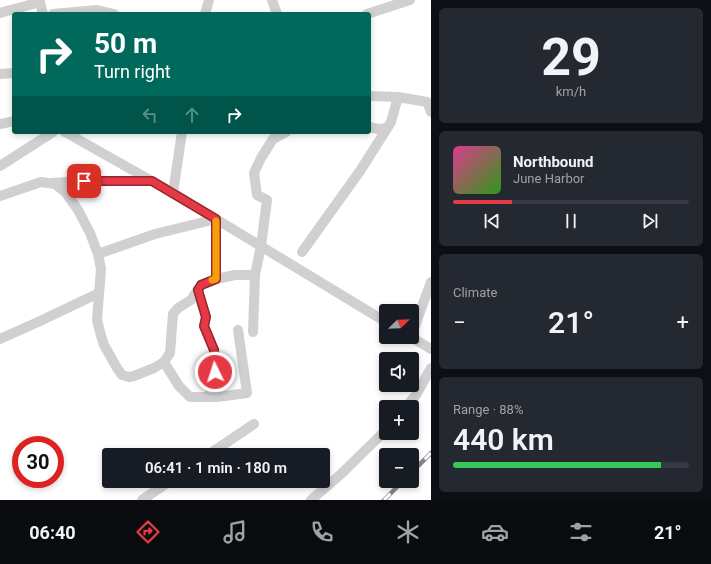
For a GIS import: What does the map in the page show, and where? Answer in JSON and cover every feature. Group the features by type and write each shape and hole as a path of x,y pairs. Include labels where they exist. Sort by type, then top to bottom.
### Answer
{"street":[{"path":"206,12 209,0"},
{"path":"371,12 389,3 410,0"},
{"path":"276,1 278,12"},
{"path":"0,13 40,2 42,12"},
{"path":"0,74 12,73"},
{"path":"371,96 398,97 427,102 431,112"},
{"path":"302,252 360,171 391,122 398,97"},
{"path":"0,124 12,121"},
{"path":"371,127 378,129 387,128"},
{"path":"0,166 51,134"},
{"path":"69,134 173,193 379,318"},
{"path":"173,193 182,134"},
{"path":"253,332 255,275 267,200 257,195 254,173 261,158 273,139 282,134"},
{"path":"48,183 84,181 152,181"},
{"path":"0,196 41,182 55,184 66,193 78,210 90,233 98,254 101,269 97,320 100,332 104,345 122,375 129,377 134,376 154,368 164,362 170,353 173,314 178,308 191,300 201,285 216,279 235,275 255,275"},
{"path":"98,254 155,234 216,219"},
{"path":"216,219 216,279"},
{"path":"419,315 431,282"},
{"path":"198,290 206,317 204,326 214,350 215,372 209,397"},
{"path":"0,339 99,293"},
{"path":"164,362 179,386 190,397 217,397 247,392 238,330"},
{"path":"419,342 431,349"},
{"path":"412,400 431,368"},
{"path":"218,448 254,424"},
{"path":"311,500 340,475 379,437"},
{"path":"142,500 160,488"}],"railway":[{"path":"419,465 431,453"},
{"path":"384,500 396,488"}],"slow traffic":[{"path":"212,280 216,279 216,221"}],"route":[{"path":"84,181 152,181 216,219 216,279 201,285 198,290 206,317 204,326 214,350 215,372"}]}
